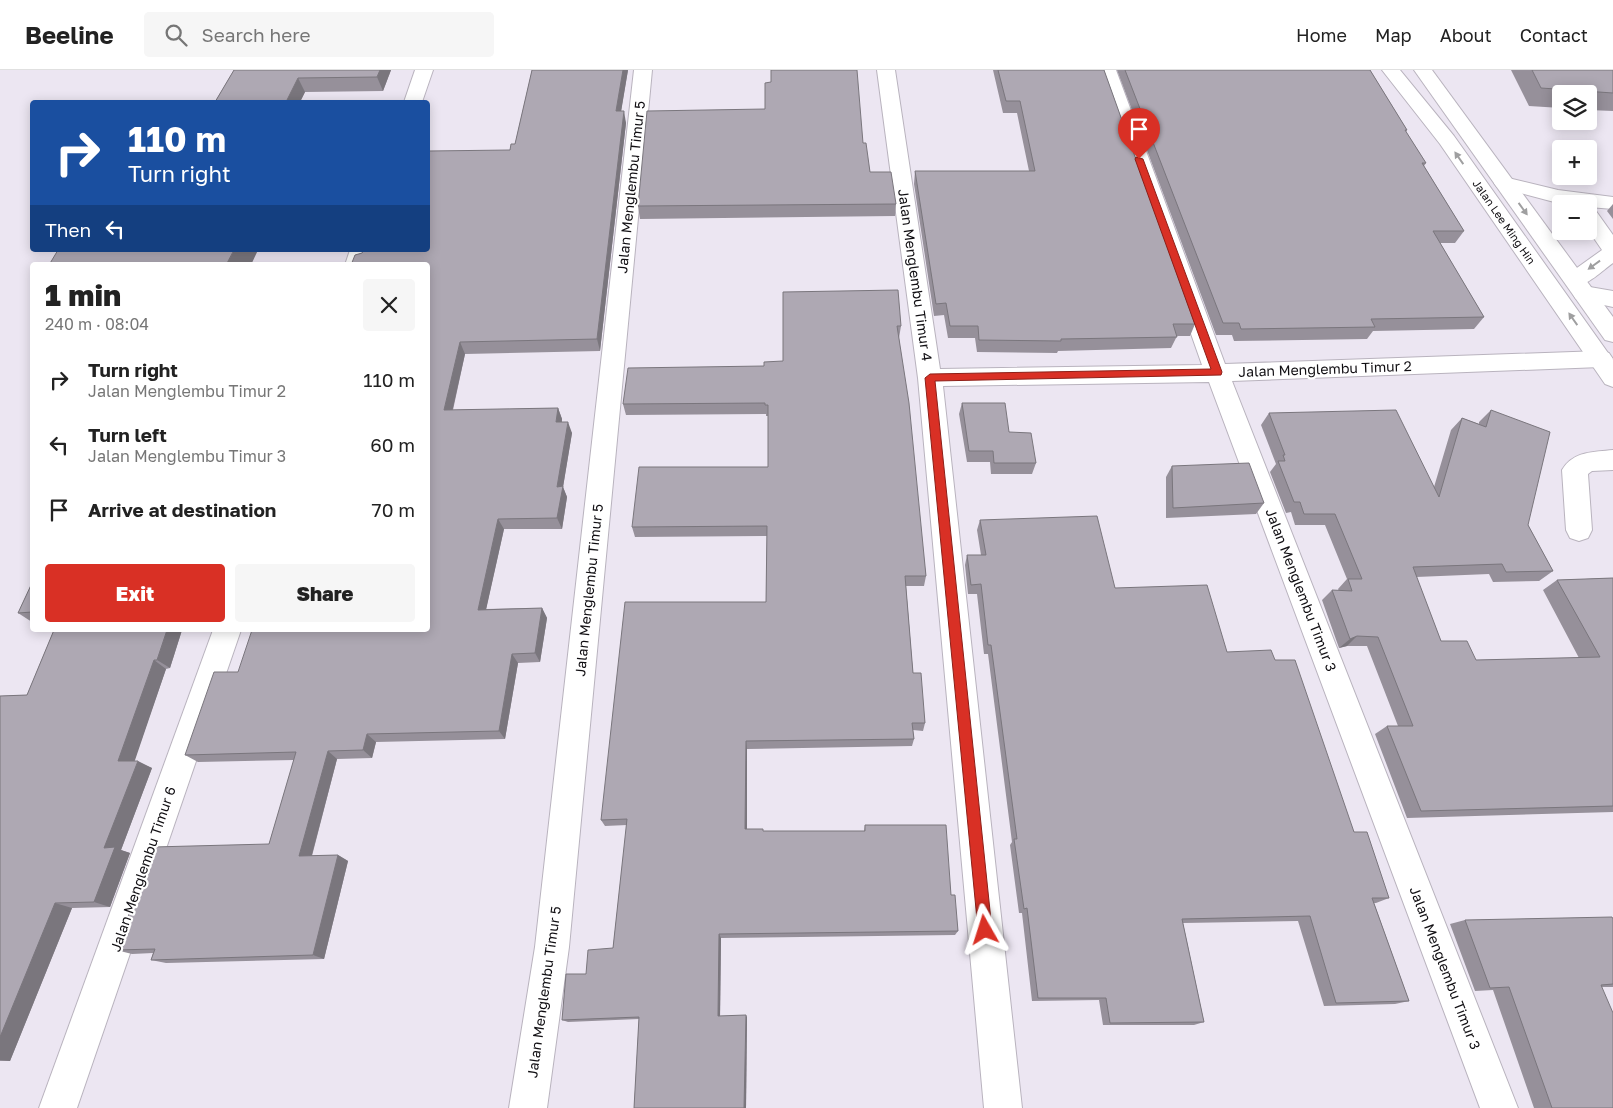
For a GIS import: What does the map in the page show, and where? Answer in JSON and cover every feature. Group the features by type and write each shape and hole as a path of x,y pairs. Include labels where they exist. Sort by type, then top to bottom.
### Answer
{"street":[{"path":"414,100 424,70"},
{"name":"Jalan Menglembu Timur 5","path":"528,1108 552,947 643,70"},
{"name":"Jalan Menglembu Timur 4","path":"886,70 930,378 1003,1108"},
{"name":"Jalan Menglembu Timur 3","path":"1107,70 1217,372 1499,1108"},
{"name":"Jalan Lee Ming Hin","path":"1391,70 1447,140 1607,368"},
{"name":"Jalan Lee Ming Hin","path":"1423,70 1613,334"},
{"path":"1504,183 1552,197"},
{"path":"1597,205 1613,203"},
{"path":"1597,228 1613,251 1580,287 1613,298"},
{"name":"Jalan Menglembu Timur 2","path":"930,378 1217,372 1607,368"},
{"path":"1579,530 1575,470 1586,462 1613,460"},
{"name":"Jalan Menglembu Timur 6","path":"58,1108 226,632"}],"building":[{"path":"234,70 380,70 377,77 298,78 287,100 216,100"},
{"path":"532,70 623,70 616,111 624,111 597,339 460,342 444,410 558,408 556,422 568,422 557,487 563,486 557,518 498,519 478,610 542,608 535,653 512,654 499,731 367,734 363,750 328,751 299,856 338,855 313,955 151,960 155,949 116,950 153,847 269,844 296,752 185,755 214,672 238,672 251,632 430,632 430,262 352,262 355,255 363,252 430,252 430,151 510,150 511,144 515,144"},
{"path":"771,70 857,70 863,143 866,143 870,172 891,172 896,204 638,206 647,111 765,109 765,83 771,82"},
{"path":"998,70 1104,70 1195,324 1173,324 1177,337 1061,339 1061,341 979,340 978,326 950,326 946,303 936,304 915,171 1035,171 1020,101 1006,101"},
{"path":"1125,70 1370,70 1426,163 1422,163 1464,231 1433,231 1484,317 1371,319 1375,327 1241,329 1239,323 1223,323"},
{"path":"1532,70 1613,70 1613,93 1597,92 1597,85 1552,85 1552,89 1541,88"},
{"path":"57,252 233,252 228,262 51,262"},
{"path":"898,290 901,326 897,326 909,403 926,576 905,576 913,673 921,673 925,723 912,723 914,739 746,741 745,829 763,829 763,831 865,831 865,825 946,825 951,895 955,895 958,931 719,934 718,1016 746,1015 744,1108 634,1108 639,1017 562,1020 566,974 586,974 588,950 613,948 627,819 601,820 625,602 766,602 767,526 632,527 639,467 768,467 768,405 765,405 765,403 623,404 628,368 764,366 764,362 783,361 783,292"},
{"path":"962,403 1005,403 1009,432 1031,433 1036,463 994,463 993,451 969,451"},
{"path":"1396,410 1439,497 1462,418 1486,427 1491,410 1550,432 1528,525 1553,571 1506,572 1502,564 1413,567 1441,641 1467,641 1476,660 1600,657 1557,580 1613,578 1613,806 1421,811 1387,726 1413,726 1378,637 1357,636 1350,639 1332,590 1352,591 1348,579 1362,579 1335,514 1304,514 1300,502 1294,502 1278,461 1285,461 1283,455 1285,455 1269,413"},
{"path":"1249,463 1264,503 1173,508 1172,466"},
{"path":"1097,516 1115,588 1207,585 1227,652 1271,650 1275,660 1295,660 1354,832 1367,832 1389,898 1372,898 1409,1001 1336,1003 1310,916 1182,919 1204,1022 1110,1023 1106,998 1038,998 1027,908 1024,909 1014,839 1017,839 991,645 988,645 981,584 971,585 967,555 986,555 980,520"},
{"path":"30,587 30,612 18,613"},
{"path":"53,632 166,632 157,660 154,660 118,761 138,761 104,848 115,847 94,902 55,903 0,1037 0,696 27,695"},
{"path":"1612,917 1613,984 1601,985 1613,1013 1613,1108 1552,1108 1509,987 1490,988 1465,920"}],"route":[{"path":"985,930 930,378 1217,372 1139,159"}]}
